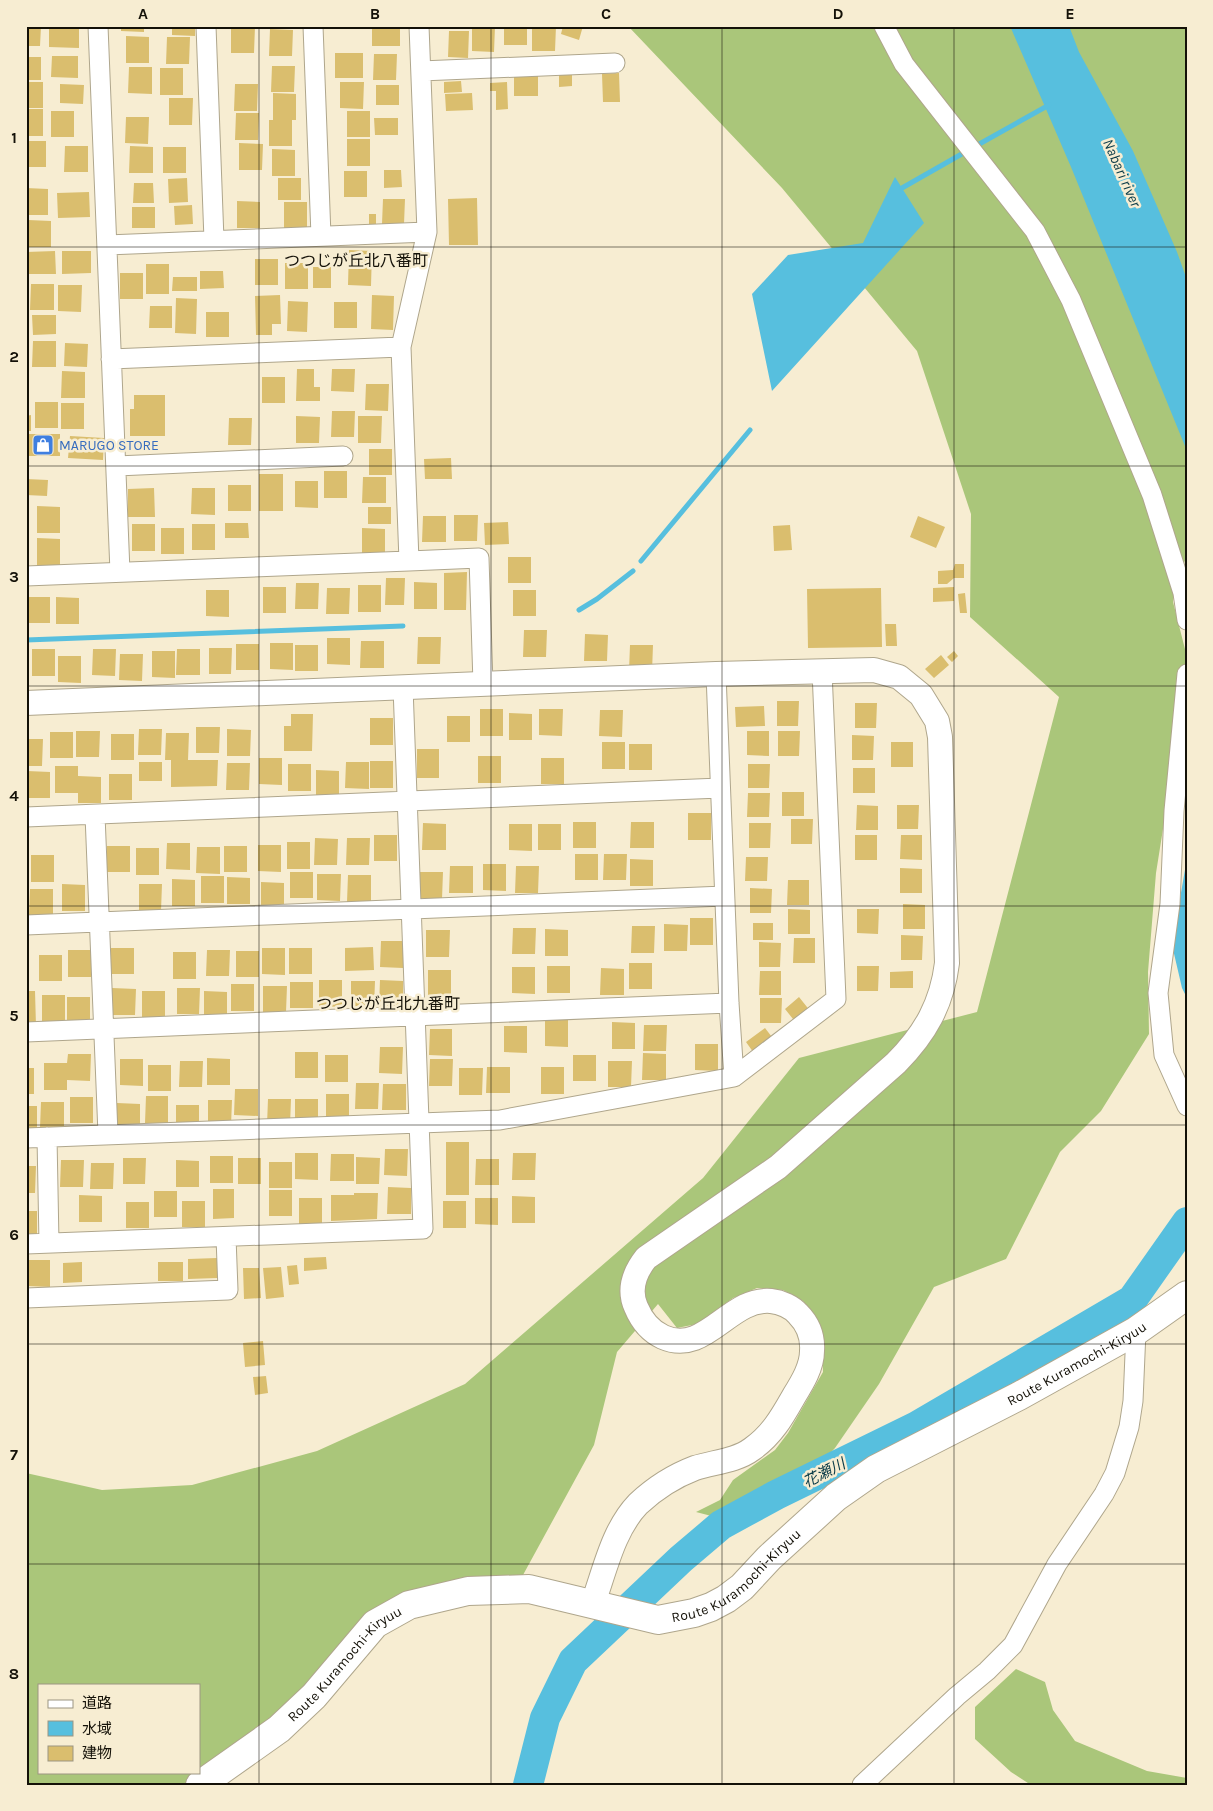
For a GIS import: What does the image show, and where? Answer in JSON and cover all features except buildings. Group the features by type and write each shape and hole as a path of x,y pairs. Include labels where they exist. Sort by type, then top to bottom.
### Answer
{"main road":[{"name":"Route Kuramochi-Kiryuu","path":"200,1785 279,1729 314,1696 375,1624 409,1605 468,1592 529,1589 658,1620 694,1613 718,1603 742,1587 769,1558 836,1497 876,1469 1019,1396 1136,1331 1187,1294"}],"street":[{"path":"98,26 120,572"},
{"path":"206,26 214,240"},
{"path":"313,26 321,236"},
{"path":"409,561 401,348 427,232 419,26"},
{"path":"884,26 904,64 1035,231 1071,300 1152,495 1183,592 1187,620"},
{"path":"421,71 616,63"},
{"path":"107,245 427,232"},
{"path":"111,359 401,348"},
{"path":"117,466 342,456"},
{"path":"26,576 479,558 483,684"},
{"path":"26,703 716,674 874,670 900,677 921,695 937,721 940,737 947,963 940,997 926,1028 913,1046 896,1063 778,1167 646,1258 637,1269 633,1284 633,1300 638,1314 648,1327 658,1335 670,1340 690,1340 700,1336 746,1304 761,1300 778,1302 795,1310 809,1329 813,1343 812,1359 776,1428 766,1439 736,1458 695,1468 672,1478 638,1505 624,1522 615,1541 593,1603"},
{"path":"26,1138 500,1120 734,1077 836,999 822,671"},
{"path":"716,674 724,896 734,1077"},
{"path":"1187,674 1174,811 1170,904 1158,993 1164,1055 1187,1106"},
{"path":"26,1244 423,1228 403,687"},
{"path":"26,817 720,788"},
{"path":"95,815 108,1134"},
{"path":"26,925 724,896"},
{"path":"26,1032 729,1003"},
{"path":"47,1137 49,1243"},
{"path":"26,1298 228,1290 226,1237"},
{"path":"862,1785 943,1709 987,1672 1012,1644 1057,1564 1104,1494 1115,1473 1129,1427 1133,1400 1136,1331"}],"green space":[{"path":"628,26 1187,26 1187,556 1175,584 1173,602 1187,657 1187,710 1173,766 1156,873 1148,972 1149,1034 1101,1111 1060,1152 1006,1259 934,1287 879,1384 835,1448 814,1471 791,1486 723,1519 696,1512 720,1500 733,1480 775,1450 788,1433 823,1372 822,1334 816,1317 803,1301 783,1290 757,1288 733,1298 697,1324 677,1328 658,1304 617,1352 594,1445 523,1575 422,1589 275,1725 186,1785 26,1785 26,1473 102,1490 192,1485 317,1451 465,1384 703,1178 799,1058 977,1012 1059,697 970,617 971,514 917,351 782,188"},
{"path":"1016,1669 1045,1682 1053,1710 1075,1741 1147,1771 1187,1778 1187,1785 1031,1785 1011,1772 975,1739 975,1707"}],"water":[{"name":"Nabari river","path":"1010,26 1069,26 1079,52 1133,151 1177,252 1187,280 1187,451 1071,167"},
{"path":"895,177 924,223 772,391 752,294 788,255 863,243"},
{"path":"1187,858 1187,998 1182,988 1172,945"}],"waterway":[{"path":"974,147 1049,105"},
{"path":"902,188 967,151"},
{"path":"641,561 750,430"},
{"path":"579,610 597,599 633,571"},
{"path":"26,640 403,626"},
{"name":"花瀬川","path":"528,1785 545,1718 573,1661 681,1559 721,1525 776,1495 917,1426 1132,1300 1187,1222"}],"place":[{"name":"MARUGO STORE","path":"43,445"}],"district":[{"name":"つつじが丘北八番町","path":"356,260"},
{"name":"つつじが丘北九番町","path":"388,1003"}]}
